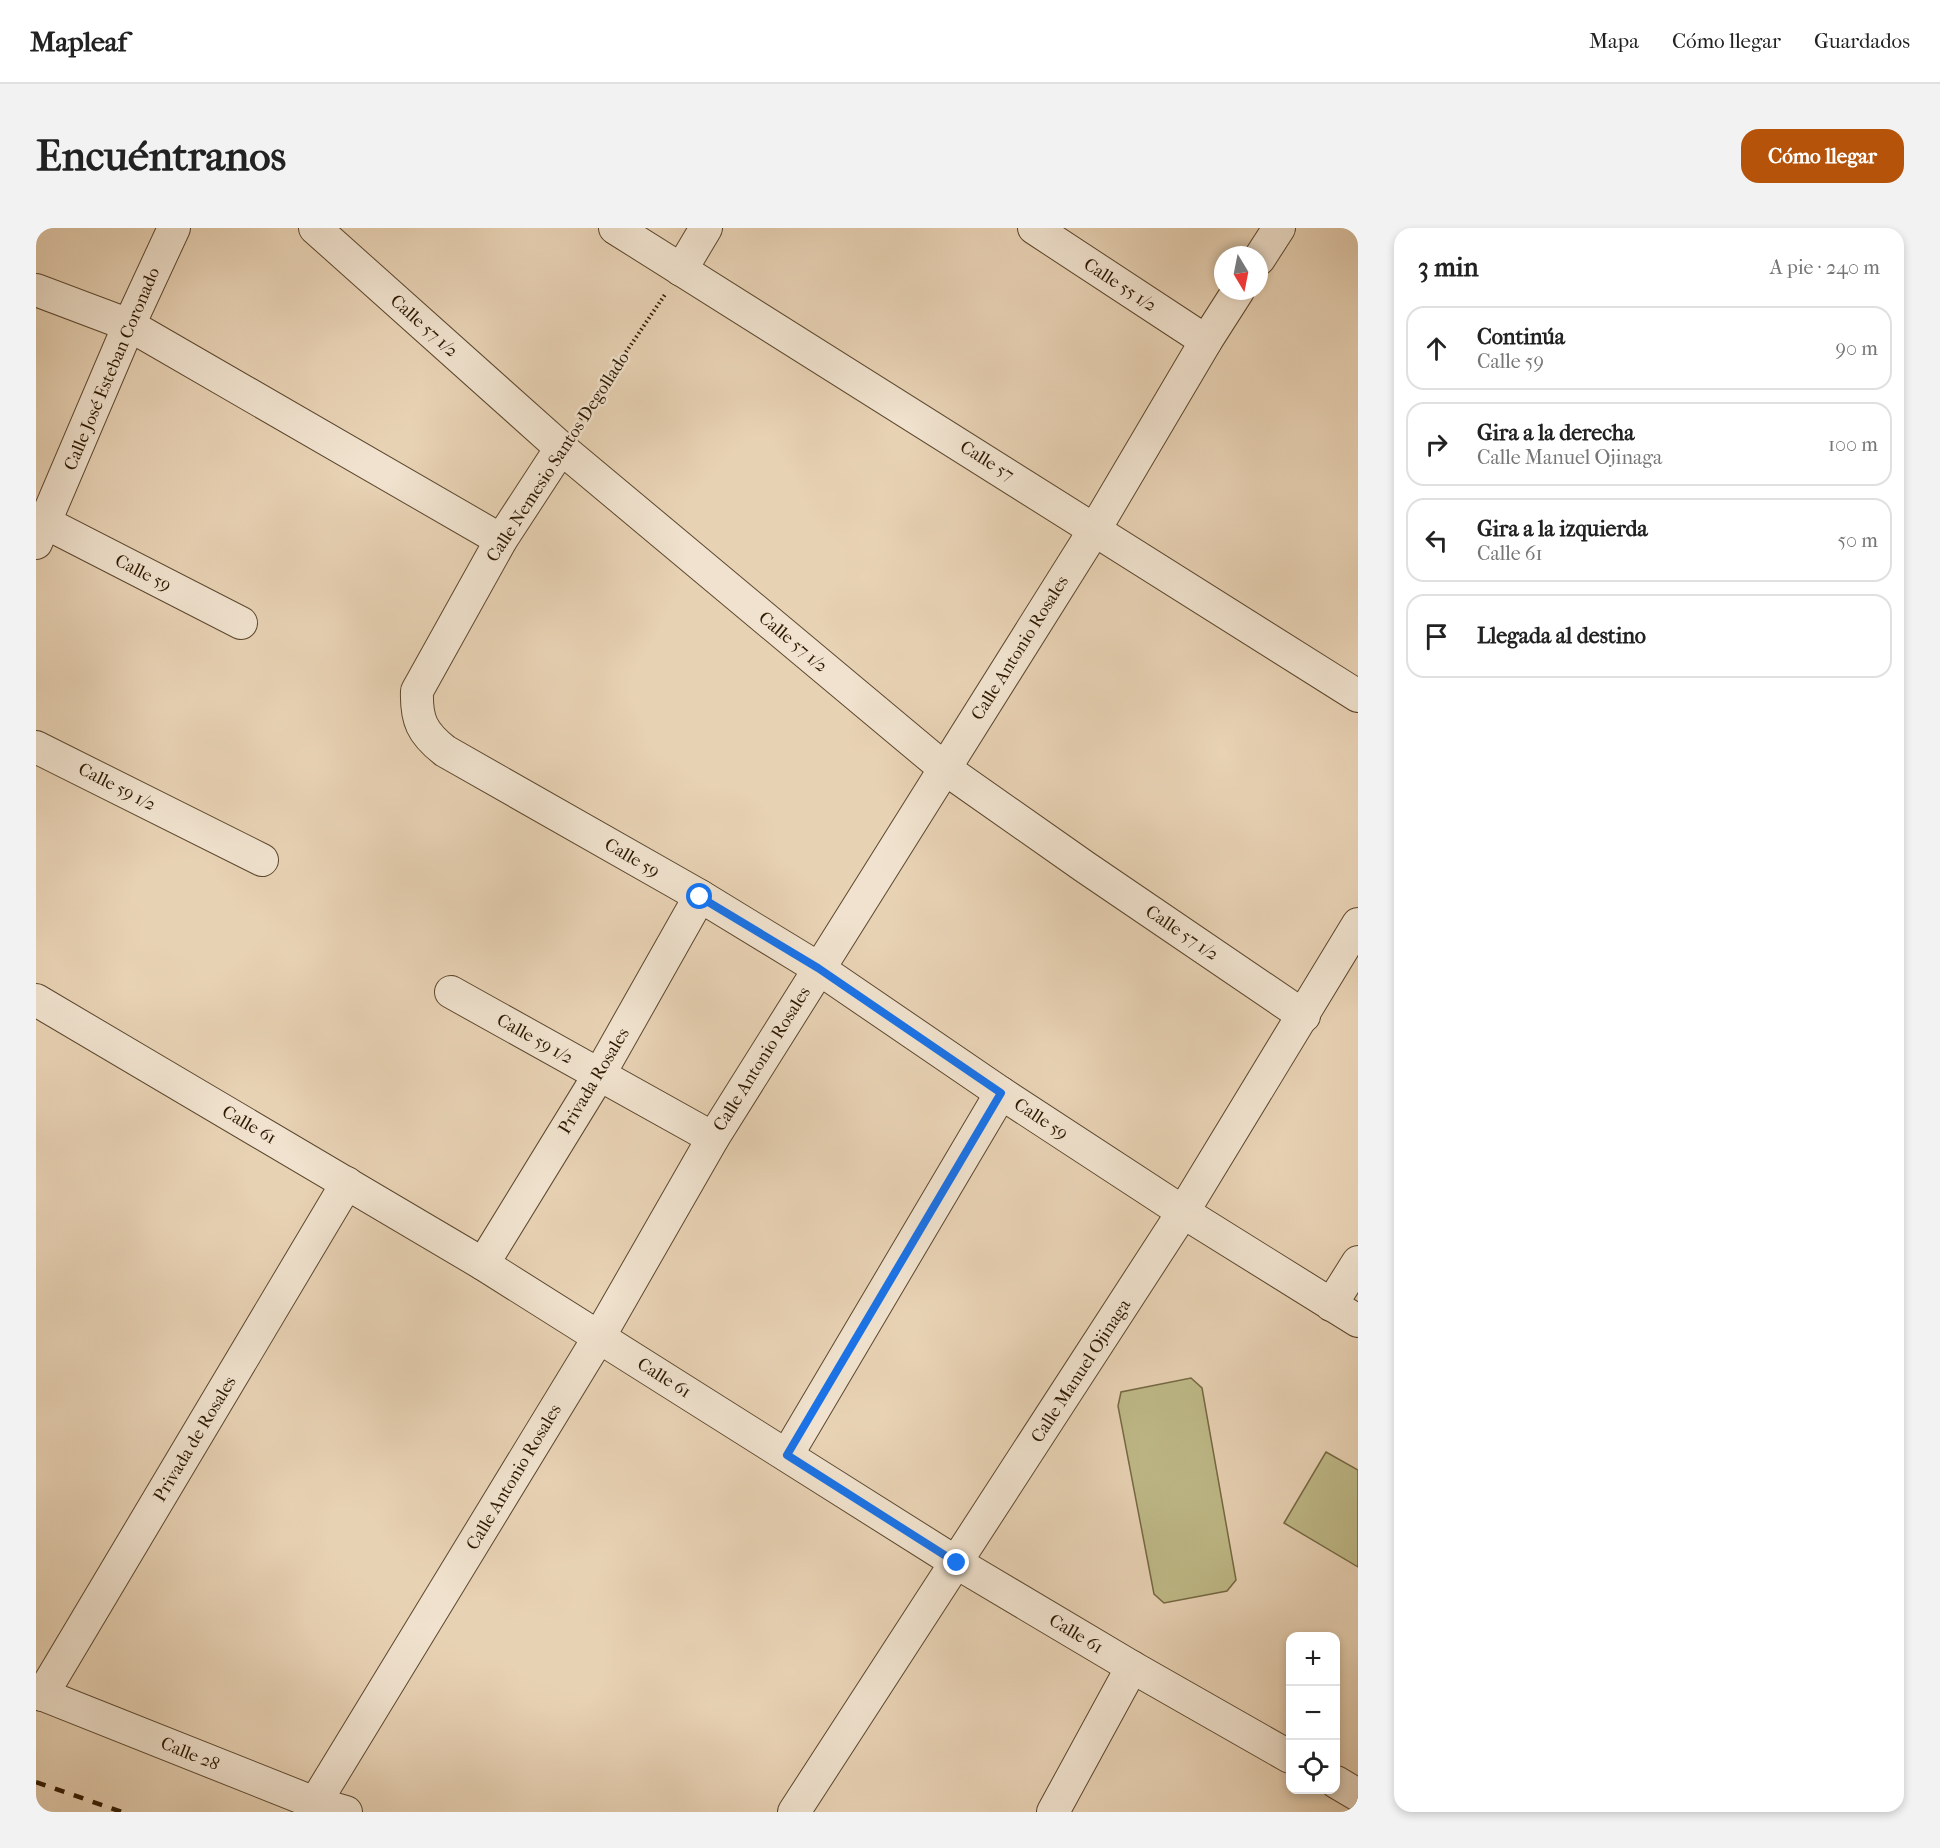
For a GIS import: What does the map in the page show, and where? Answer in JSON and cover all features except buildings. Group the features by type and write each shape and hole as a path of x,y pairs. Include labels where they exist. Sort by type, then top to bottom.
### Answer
{"street":[{"name":"Calle José Esteban Coronado","path":"41,533 129,325 174,228"},
{"name":"Calle 57 1/2","path":"315,228 561,448 944,768 1304,1016"},
{"name":"Calle 57","path":"615,228 1358,696"},
{"path":"681,270 706,228"},
{"name":"Calle 55 1/2","path":"1034,228 1206,341"},
{"path":"1267,246 1279,228"},
{"path":"36,290 129,325 501,540"},
{"name":"Calle Antonio Rosales","path":"315,1803 599,1337 713,1138 1095,529 1232,300"},
{"name":"Calle Nemesio Santos Degollado","path":"417,691 501,540 561,448"},
{"name":"Calle 59","path":"41,533 241,623"},
{"name":"Calle 59","path":"417,691 417,713 424,731 445,751 700,897 818,968 1001,1093 1183,1212 1358,1321"},
{"name":"Calle 59 1/2","path":"36,747 262,860"},
{"name":"Privada Rosales","path":"483,1263 599,1075 700,897"},
{"name":"Calle Manuel Ojinaga","path":"794,1812 1183,1212 1358,924"},
{"name":"Calle 59 1/2","path":"451,992 713,1138"},
{"name":"Calle 61","path":"36,1000 483,1263 957,1563 1286,1755"},
{"path":"787,1455 1001,1093"},
{"name":"Privada de Rosales","path":"39,1693 347,1183"},
{"path":"1331,1305 1358,1262"},
{"path":"1053,1812 1132,1667"},
{"name":"Calle 28","path":"39,1693 315,1803 346,1812"},
{"path":"1340,1785 1358,1795"}],"path":[{"name":"Calle Nemesio Santos Degollado","path":"561,448 681,270"}],"shaded area":[{"path":"1191,1378 1202,1388 1236,1580 1227,1591 1164,1603 1154,1594 1118,1406 1121,1392"},
{"path":"1326,1452 1358,1470 1358,1567 1284,1523"}],"railway":[{"path":"36,1782 122,1812"}],"route":[{"path":"700,897 818,968 1001,1093 787,1455 957,1563"}]}
